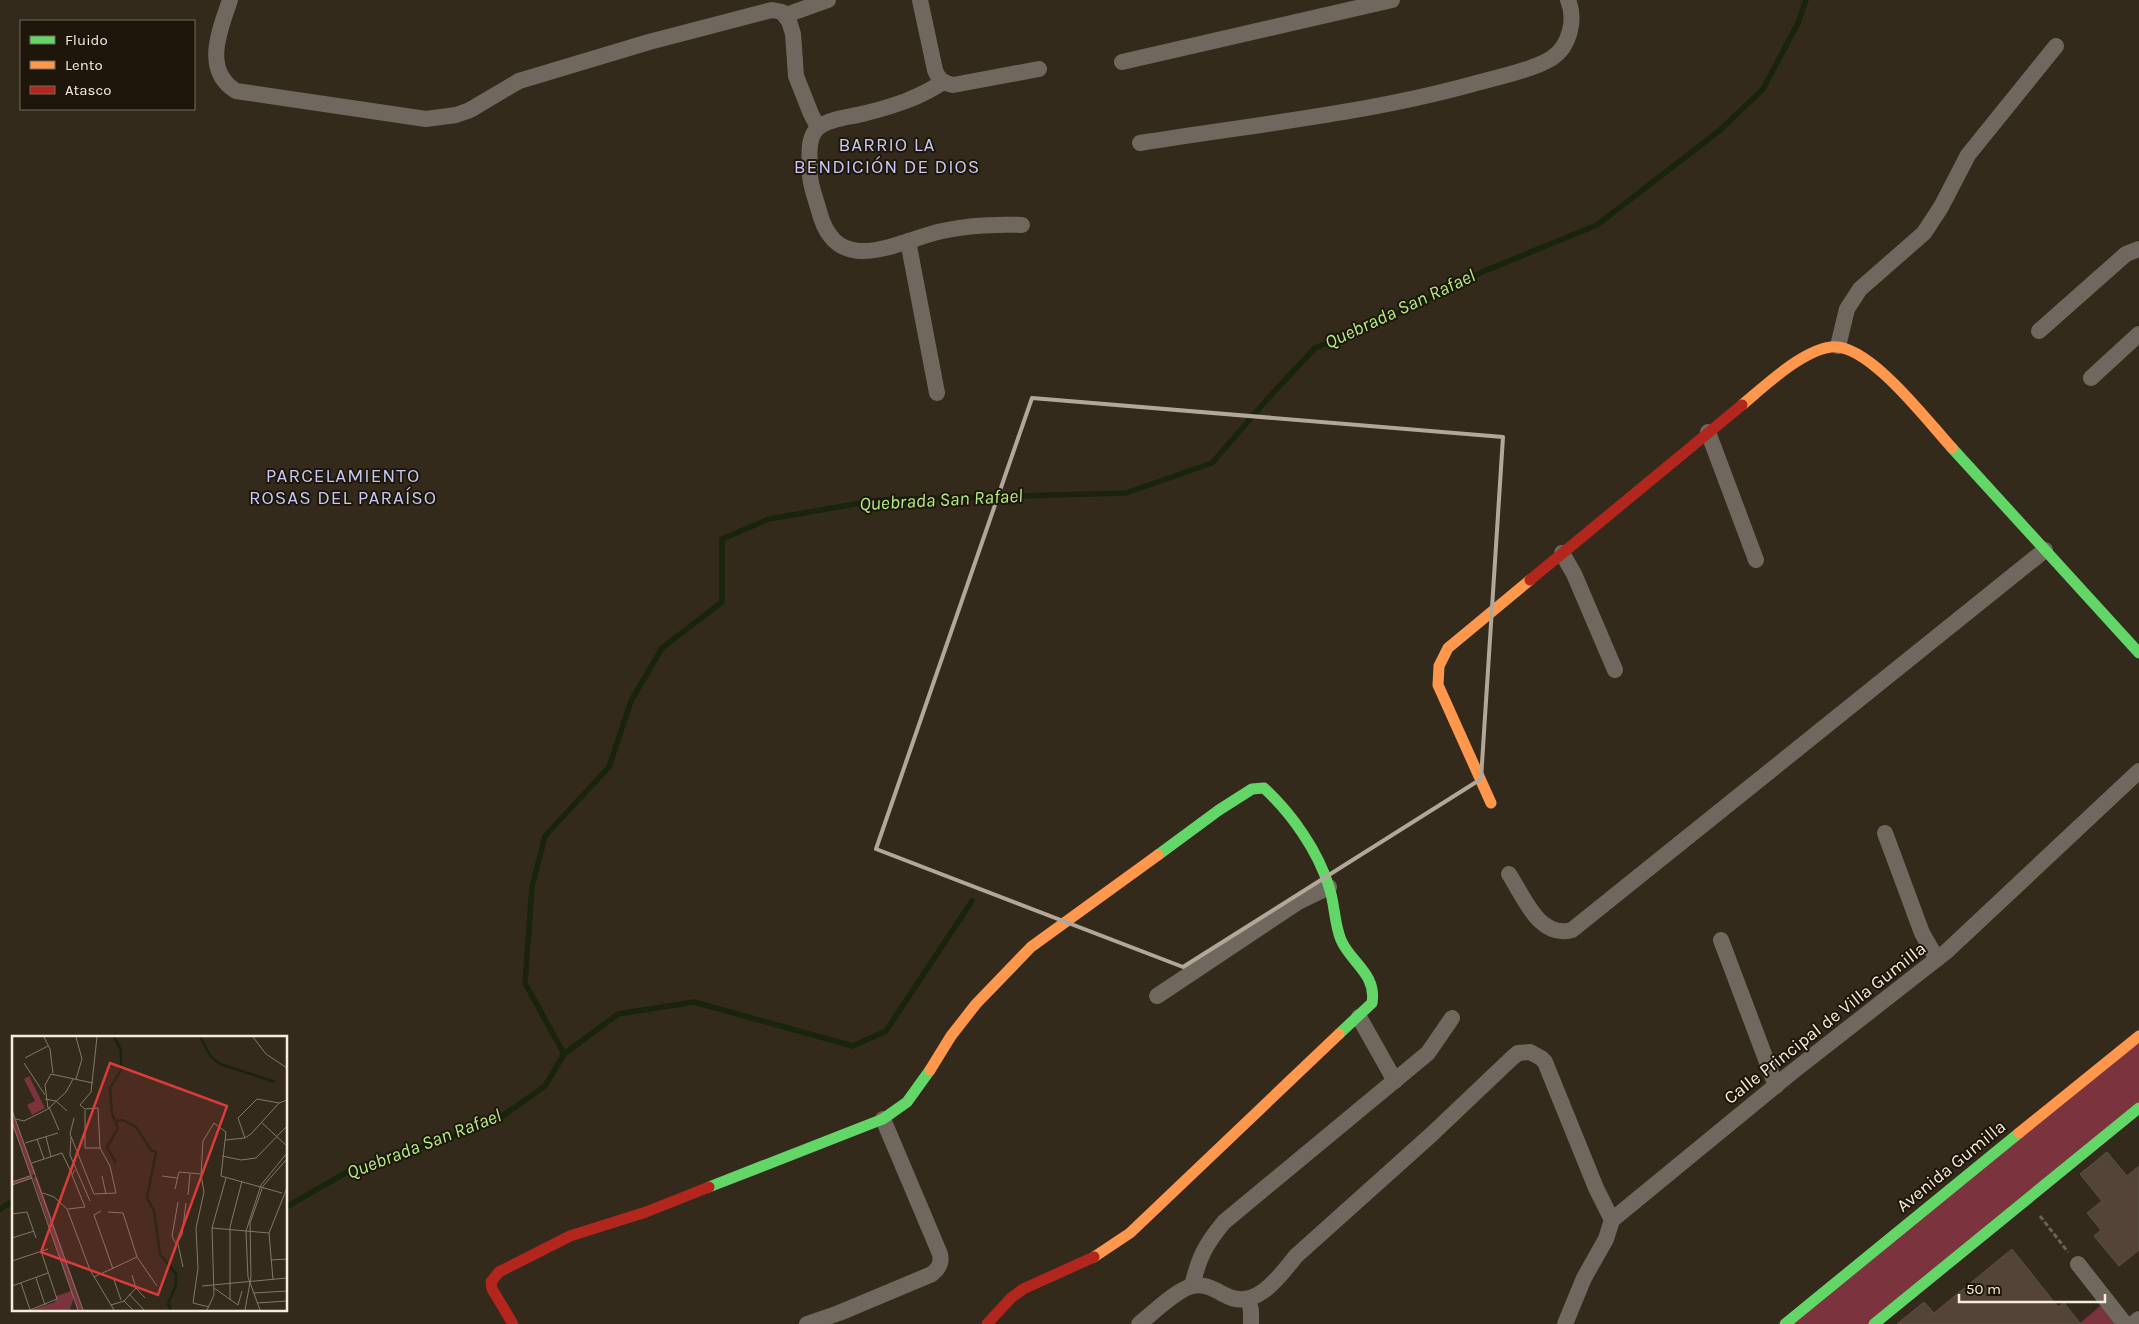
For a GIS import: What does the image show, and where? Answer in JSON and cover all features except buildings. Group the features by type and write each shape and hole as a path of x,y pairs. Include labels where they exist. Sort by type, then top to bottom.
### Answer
{"street":[{"path":"230,0 218,35 216,62 220,76 236,91 426,119 456,115 491,99 519,81 649,42 766,11 778,11 786,15 792,27 796,76 818,127"},
{"path":"786,15 828,0"},
{"path":"920,0 936,75 943,82 953,84 1039,69"},
{"path":"1122,62 1392,0"},
{"path":"1140,143 1426,97 1506,75 1544,62 1558,53 1564,46 1570,29 1572,12 1568,0"},
{"path":"1838,346 1847,309 1860,289 1924,233 1941,207 1968,155 2056,46"},
{"path":"943,82 904,103 818,127 810,144 810,179 821,220 831,237 849,250 858,252 877,250 941,231 973,226 1022,224"},
{"path":"908,241 937,393"},
{"path":"2039,331 2126,254 2139,249"},
{"path":"2091,378 2139,334"},
{"path":"1491,803 1438,685 1439,666 1448,648 1771,381 1813,353 1838,346 1850,349 1878,367 2139,653"},
{"path":"1708,432 1756,560"},
{"path":"1509,874 1544,926 1556,932 1572,930 2045,550"},
{"path":"1562,553 1574,574 1615,670"},
{"name":"Calle Principal de Villa Gumilla","path":"1565,1324 1584,1278 1606,1238 1612,1220 1776,1086 1937,959 1986,916 2139,771"},
{"path":"513,1324 492,1288 491,1282 499,1272 570,1236 646,1212 883,1119 912,1096 939,1059 951,1036 976,1004 1031,947 1219,810 1252,790 1264,788 1278,800 1310,848 1329,887 1335,924 1342,942 1348,953 1371,979 1374,990 1372,1003 1130,1233 1099,1255 1023,1289 1011,1298 987,1324"},
{"path":"1885,834 1922,933 1937,959"},
{"path":"1157,996 1298,902 1329,887"},
{"path":"1721,940 1776,1086"},
{"path":"1359,1017 1395,1081"},
{"path":"1192,1286 1198,1263 1206,1244 1224,1222 1428,1053 1452,1018"},
{"name":"Avenida Gumilla","path":"1786,1324 2139,1036"},
{"path":"1139,1324 1177,1294 1192,1286 1211,1288 1228,1297 1248,1299 1257,1295 1278,1278 1296,1256 1432,1134 1502,1065 1518,1053 1536,1054 1545,1062 1596,1188 1612,1220"},
{"path":"1874,1324 2139,1108"},
{"path":"807,1324 932,1274 940,1266 940,1254 883,1119"},
{"path":"2078,1264 2126,1324"},
{"path":"1248,1299 1251,1310 1251,1324"},
{"path":"2133,1324 2139,1319"}],"path":[{"path":"2026,1200 2078,1264"}],"highlighted area":[{"path":"1032,398 1503,437 1481,779 1183,967 876,849"}],"shaded area":[{"path":"2139,1039 2139,1105 1870,1324 1790,1324"},
{"path":"2106,1301 2124,1324 2079,1324"}],"waterway":[{"name":"Quebrada San Rafael","path":"564,1054 525,983 532,887 545,836 609,767 631,701 662,648 722,602 722,539 769,519 878,500 1126,493 1212,463 1315,348 1395,315 1482,272 1597,225 1719,131 1763,89 1798,23 1806,0"},
{"path":"288,1206 347,1172 444,1140 501,1117 545,1086 564,1054 618,1014 694,1002 853,1046 886,1031 972,901"},
{"name":"Quebrada San Rafael","path":"0,1209 12,1201"}],"traffic: fast":[{"path":"1952,448 2139,653"},
{"path":"1158,855 1219,810 1252,789 1264,788 1294,821 1311,847 1324,873 1331,893 1341,940 1371,984 1373,993 1372,1003 1339,1034"},
{"path":"709,1187 883,1119 907,1102 930,1070"},
{"path":"1874,1324 2139,1108"},
{"path":"1785,1324 2019,1133"}],"traffic: slow":[{"path":"1742,405 1772,379 1808,355 1831,347 1846,349 1862,357 1879,370 1913,403 1952,448"},
{"path":"1491,803 1438,685 1439,666 1448,648 1530,580"},
{"path":"930,1070 951,1036 976,1004 1031,947 1158,855"},
{"path":"1094,1257 1130,1233 1339,1034"},
{"path":"2019,1133 2139,1036"}],"traffic: jam":[{"path":"1530,580 1742,405"},
{"path":"513,1324 492,1289 491,1282 499,1272 570,1236 646,1212 709,1187"},
{"path":"987,1324 1011,1298 1023,1289 1094,1257"}],"district":[{"name":"BARRIO LA BENDICIÓN DE DIOS","path":"887,156"},
{"name":"PARCELAMIENTO ROSAS DEL PARAÍSO","path":"343,487"}]}
